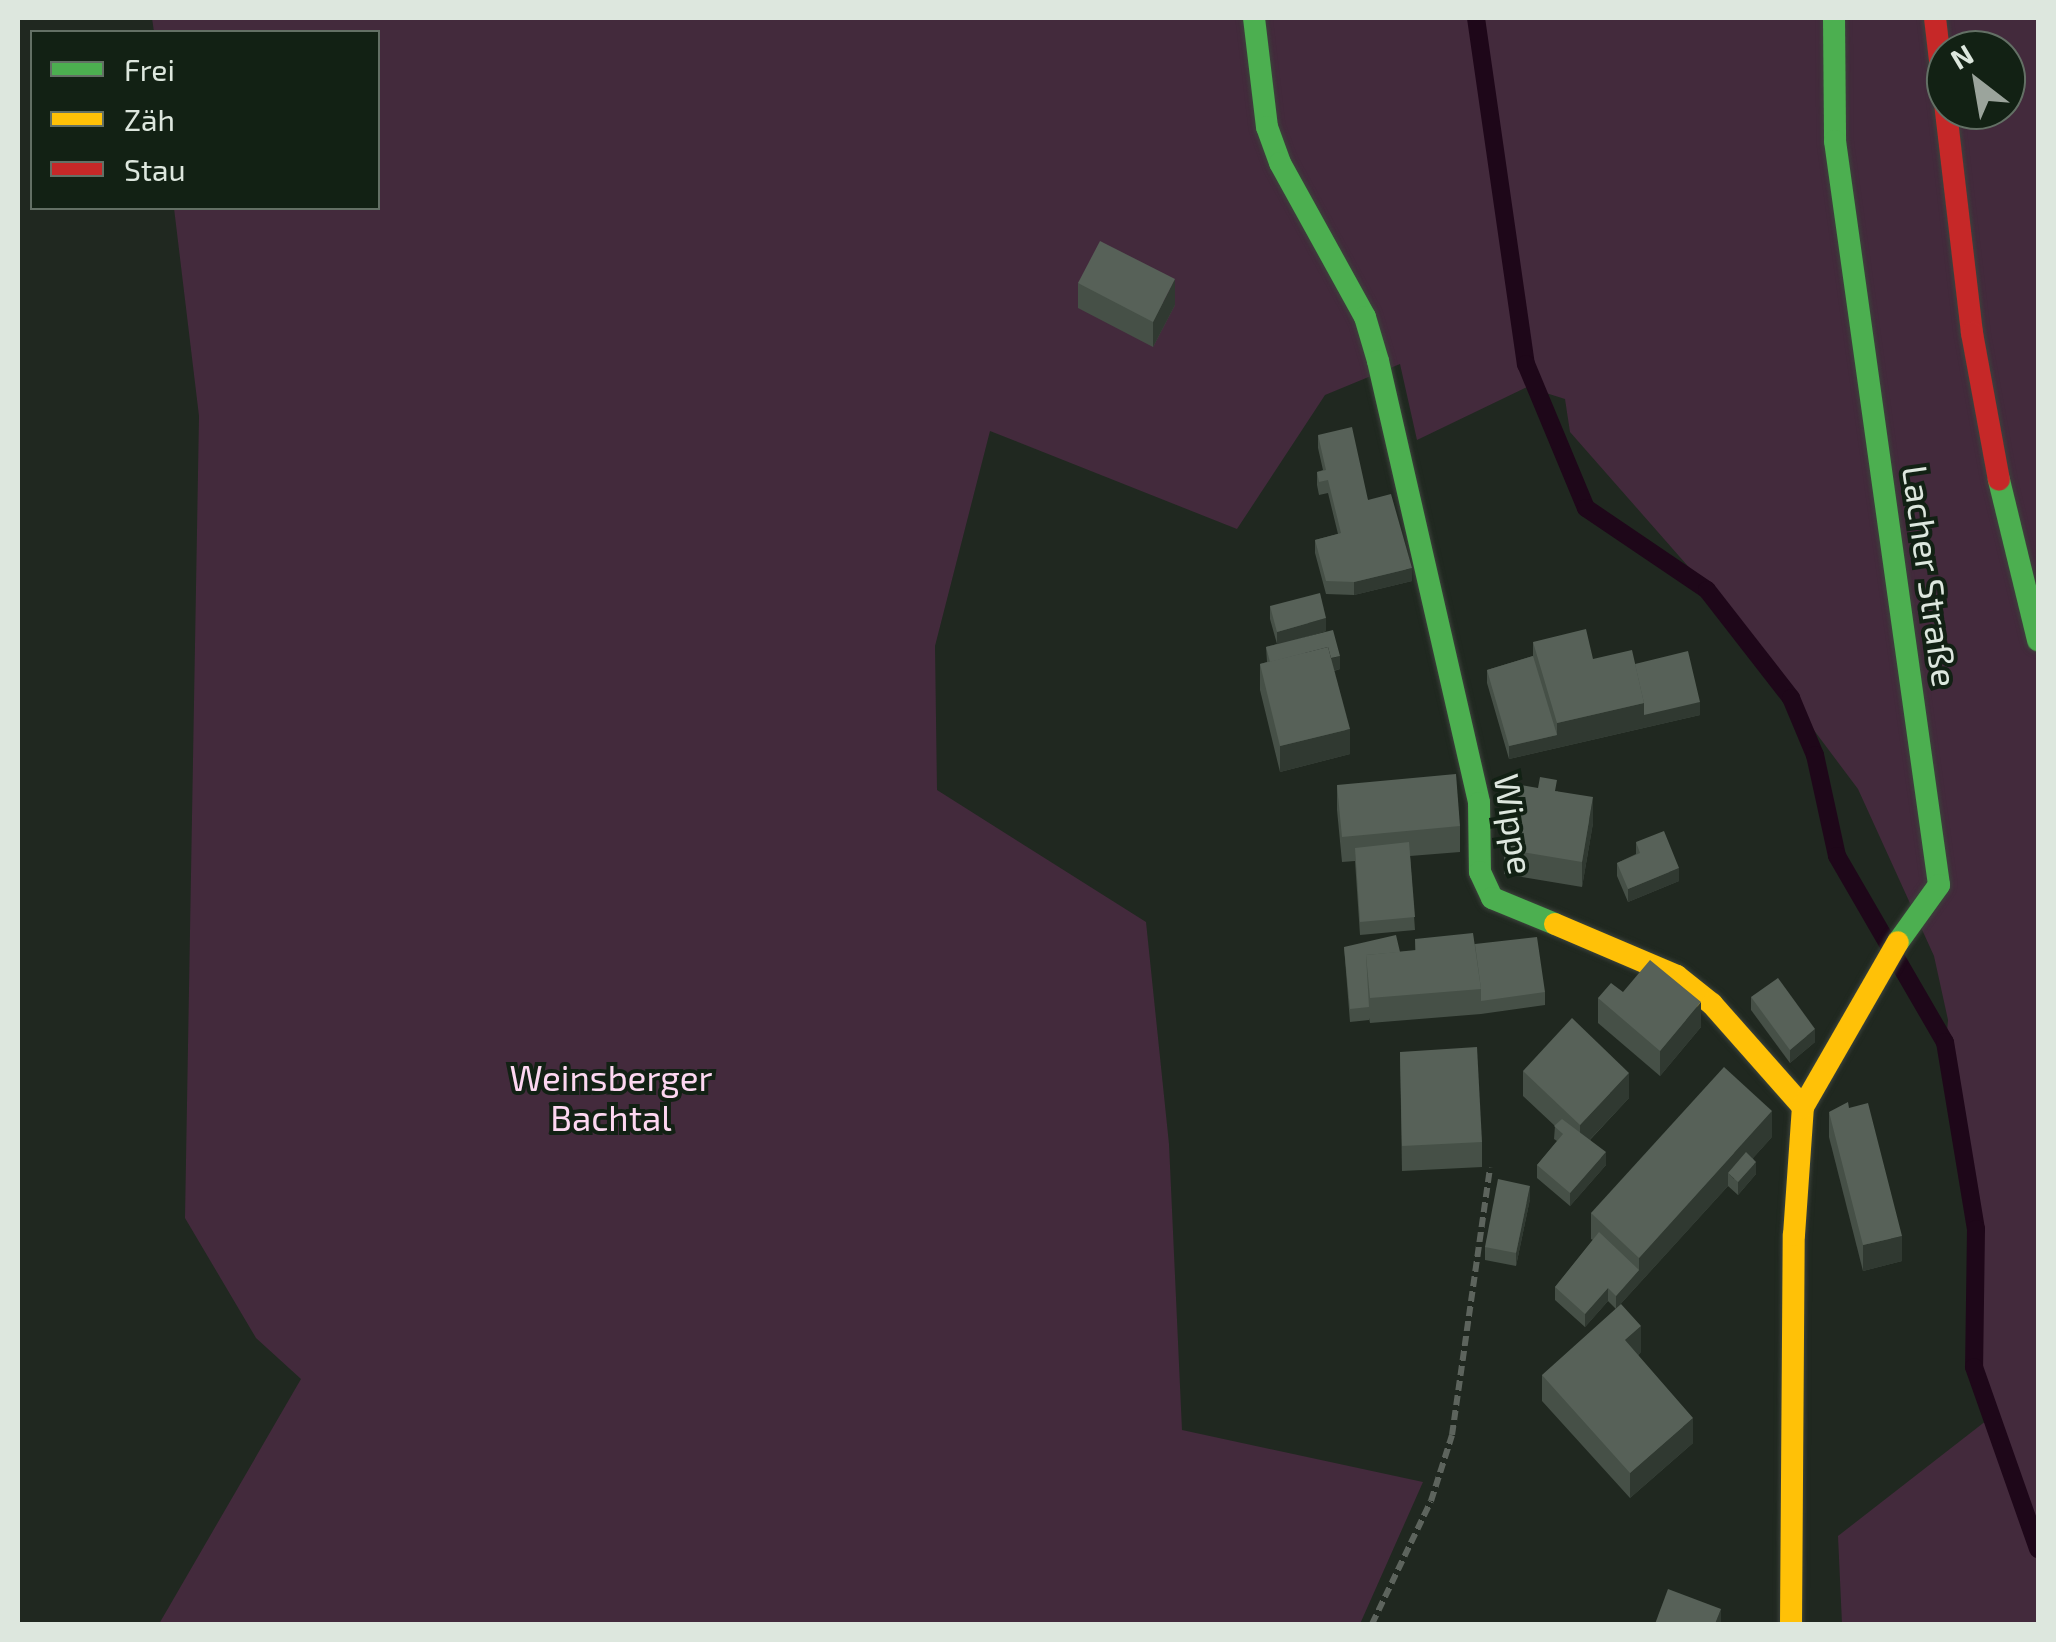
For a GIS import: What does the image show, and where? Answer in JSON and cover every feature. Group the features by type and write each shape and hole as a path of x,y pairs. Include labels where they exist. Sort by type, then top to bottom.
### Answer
{"street":[{"name":"Wippe","path":"1254,18 1273,145 1365,318 1378,361 1479,803 1480,872 1492,898 1677,976 1712,1004 1803,1107"},
{"name":"Lacher Straße","path":"1803,1107 1904,932 1940,885 1835,141 1834,18"},
{"path":"1935,18 1972,332 2007,523 2038,640"},
{"path":"1791,1624 1794,1235 1803,1107"}],"path":[{"path":"1372,1624 1432,1501 1452,1434 1490,1168"}],"green space":[{"name":"Weinsberger Bachtal","path":"152,18 2038,18 2038,1624 1842,1624 1838,1536 1991,1417 1975,1368 1974,1227 1946,1042 1948,1020 1934,956 1858,789 1708,589 1570,432 1565,399 1527,387 1417,440 1400,364 1325,395 1237,529 990,431 935,646 937,790 1146,922 1169,1144 1182,1430 1423,1482 1360,1624 159,1624 301,1379 256,1338 185,1218 199,416 174,210 380,210 380,30 154,30"}],"building":[{"path":"1100,241 1175,279 1153,322 1078,283"},
{"path":"1352,427 1368,500 1391,494 1412,568 1354,582 1326,581 1315,540 1341,533 1328,480 1319,482 1317,472 1326,470 1318,435"},
{"path":"1320,593 1326,618 1277,632 1270,606"},
{"path":"1586,629 1593,659 1632,650 1644,703 1557,723 1533,642"},
{"path":"1333,630 1340,656 1331,658 1328,647 1270,662 1266,647"},
{"path":"1328,647 1350,729 1280,746 1260,664"},
{"path":"1688,651 1700,702 1644,715 1635,664"},
{"path":"1533,656 1557,735 1509,746 1487,670"},
{"path":"1456,774 1460,826 1342,837 1337,785"},
{"path":"1540,777 1557,780 1555,791 1593,797 1582,862 1504,849 1515,784 1538,788"},
{"path":"1664,831 1679,868 1628,889 1617,863 1640,853 1636,842"},
{"path":"1409,842 1415,917 1360,922 1355,848"},
{"path":"1473,933 1481,989 1370,998 1366,955 1416,950 1415,939"},
{"path":"1396,935 1400,952 1366,955 1369,1007 1350,1009 1344,947"},
{"path":"1537,937 1545,992 1481,1001 1475,944"},
{"path":"1650,960 1701,1002 1660,1051 1598,998 1611,983 1623,992"},
{"path":"1778,978 1815,1029 1790,1050 1751,997"},
{"path":"1572,1018 1629,1073 1580,1125 1523,1071"},
{"path":"1477,1047 1482,1142 1402,1146 1400,1052"},
{"path":"1724,1067 1772,1111 1639,1258 1591,1213"},
{"path":"1848,1102 1849,1108 1868,1103 1902,1236 1863,1245 1829,1112"},
{"path":"1562,1119 1606,1152 1570,1193 1537,1165 1563,1134 1554,1126"},
{"path":"1746,1152 1756,1162 1738,1182 1728,1173"},
{"path":"1498,1179 1530,1186 1516,1253 1485,1247"},
{"path":"1599,1232 1639,1270 1616,1296 1608,1288 1585,1314 1555,1287"},
{"path":"1621,1304 1641,1326 1625,1340 1693,1418 1630,1473 1542,1375"},
{"path":"1668,1589 1721,1609 1715,1624 1655,1624"}],"waterway":[{"path":"1476,18 1526,364 1586,508 1707,590 1791,698 1815,755 1837,856 1945,1042 1976,1229 1974,1367 2038,1549"}],"traffic: fast":[{"path":"1254,18 1267,127 1280,163 1365,317 1378,361 1479,803 1480,872 1492,898 1555,924"},
{"path":"1834,18 1835,141 1939,885 1898,942"},
{"path":"1999,480 2038,640"}],"traffic: slow":[{"path":"1555,924 1677,976 1712,1004 1803,1107"},
{"path":"1791,1624 1794,1235 1803,1107 1898,942"}],"traffic: jam":[{"path":"1935,18 1972,333 1999,480"}]}
